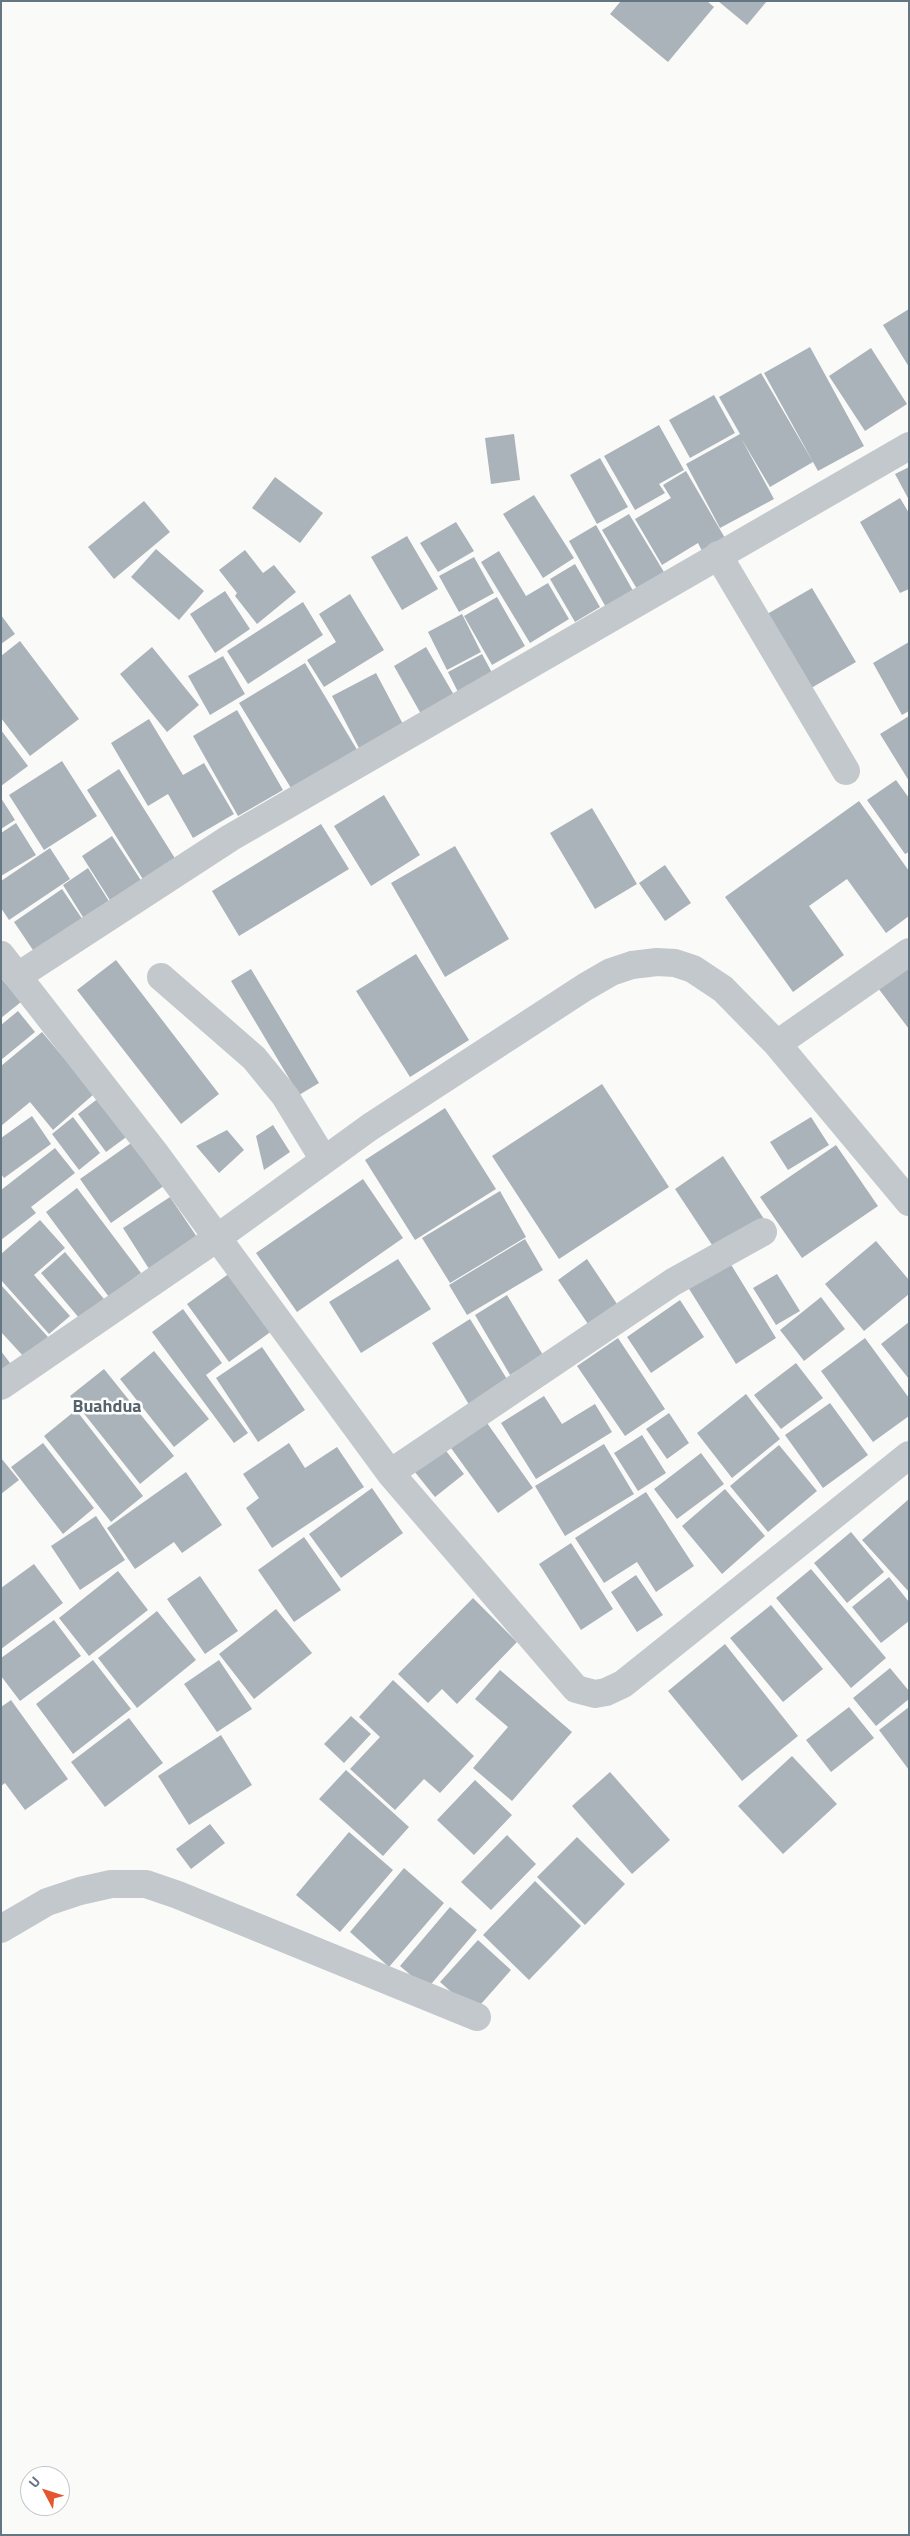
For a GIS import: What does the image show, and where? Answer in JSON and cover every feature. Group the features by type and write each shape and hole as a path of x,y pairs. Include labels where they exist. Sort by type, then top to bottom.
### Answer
{"street":[{"path":"18,976 230,838 909,446"},
{"path":"718,555 846,771"},
{"path":"777,1044 909,952"},
{"path":"1,954 155,1153 390,1473 568,1683 576,1689 595,1694 606,1692 624,1684 906,1462"},
{"path":"1,1386 217,1238 370,1126 585,987 611,972 632,965 657,962 675,963 693,969 723,989 777,1044 909,1202"},
{"path":"162,977 254,1058 284,1096 324,1160"},
{"path":"390,1473 673,1282 763,1232"},
{"path":"1,1929 47,1902 80,1891 111,1884 146,1884 178,1895 477,2017"}],"building":[{"path":"621,1 707,1 714,7 668,62 610,14"},
{"path":"718,1 767,1 747,25"},
{"path":"909,309 909,367 883,325"},
{"path":"810,347 864,446 818,471 764,373"},
{"path":"871,348 907,404 865,431 829,376"},
{"path":"761,373 813,462 770,487 741,438 774,499 720,528 686,464 740,434 719,397"},
{"path":"714,395 735,433 690,458 669,420"},
{"path":"659,425 684,470 659,484 665,493 635,510 604,456"},
{"path":"514,434 520,480 491,484 485,438"},
{"path":"600,458 628,507 597,524 570,475"},
{"path":"909,467 909,500 895,474"},
{"path":"686,471 725,538 702,551 698,543 662,565 635,519 671,498 663,485"},
{"path":"275,477 323,513 300,543 252,508"},
{"path":"534,495 574,558 543,578 503,514"},
{"path":"900,498 909,513 909,589 900,593 860,522"},
{"path":"144,501 170,532 114,579 88,547"},
{"path":"629,514 667,577 640,594 602,530"},
{"path":"456,522 474,551 438,572 420,543"},
{"path":"596,525 636,596 608,611 569,541"},
{"path":"407,536 438,589 402,610 371,557"},
{"path":"156,549 204,591 179,620 131,577"},
{"path":"245,550 263,573 274,565 296,592 257,624 235,596 237,593 219,570"},
{"path":"499,551 526,596 548,583 569,619 530,643 481,562"},
{"path":"474,557 494,593 459,612 439,576"},
{"path":"575,564 600,607 575,622 550,579"},
{"path":"812,588 856,662 806,691 762,617"},
{"path":"225,591 250,629 215,653 190,614"},
{"path":"350,594 384,650 324,687 307,660 336,642 319,614"},
{"path":"497,597 525,646 492,665 464,616"},
{"path":"303,602 323,635 248,684 227,651"},
{"path":"462,614 481,652 447,670 428,632"},
{"path":"1,615 15,634 1,644"},
{"path":"20,641 79,719 30,756 1,718 1,656"},
{"path":"909,642 909,711 902,715 873,663"},
{"path":"152,647 199,705 167,732 120,674"},
{"path":"426,647 454,695 421,714 394,666"},
{"path":"482,654 497,682 462,700 448,672"},
{"path":"223,656 245,694 210,715 188,676"},
{"path":"305,663 359,753 294,793 239,703"},
{"path":"376,673 404,726 360,750 332,696"},
{"path":"237,710 283,790 238,816 193,736"},
{"path":"909,716 909,781 880,734"},
{"path":"149,719 183,775 204,763 234,814 193,838 168,794 148,806 111,743"},
{"path":"1,730 28,766 1,786"},
{"path":"62,761 97,816 44,850 9,795"},
{"path":"119,769 176,860 144,881 87,790"},
{"path":"896,780 909,798 909,852 905,854 867,800"},
{"path":"384,795 420,855 371,886 334,826"},
{"path":"1,798 15,820 1,829"},
{"path":"859,801 909,871 909,916 886,933 847,879 809,906 844,955 793,992 725,897"},
{"path":"592,808 637,884 595,909 550,833"},
{"path":"16,823 36,855 1,876 1,833"},
{"path":"321,824 349,869 239,936 212,891"},
{"path":"112,836 144,885 113,905 82,856"},
{"path":"455,846 509,939 445,977 391,883"},
{"path":"50,848 70,879 9,920 1,908 1,881"},
{"path":"665,865 691,903 665,921 639,883"},
{"path":"88,868 112,906 86,922 63,885"},
{"path":"62,889 85,923 37,956 14,922"},
{"path":"416,954 469,1040 410,1077 356,991"},
{"path":"116,960 219,1094 181,1124 77,990"},
{"path":"909,965 909,1029 878,988"},
{"path":"251,969 319,1083 299,1095 231,981"},
{"path":"1,978 21,1002 1,1018"},
{"path":"18,1011 35,1032 1,1060 1,1025"},
{"path":"42,1032 94,1094 53,1130 30,1102 1,1126 1,1066"},
{"path":"602,1084 669,1187 559,1259 492,1156"},
{"path":"100,1097 129,1135 106,1152 78,1114"},
{"path":"445,1108 496,1189 415,1240 365,1160"},
{"path":"32,1116 51,1144 4,1178 1,1174 1,1138"},
{"path":"73,1117 100,1153 79,1170 52,1134"},
{"path":"811,1117 829,1145 788,1170 770,1142"},
{"path":"273,1125 290,1152 264,1170 256,1136"},
{"path":"227,1130 244,1150 219,1173 196,1146"},
{"path":"134,1141 165,1185 111,1223 80,1179"},
{"path":"836,1145 878,1206 802,1258 760,1197"},
{"path":"55,1148 75,1173 31,1207 36,1213 1,1240 1,1190"},
{"path":"723,1156 764,1219 716,1251 675,1189"},
{"path":"363,1179 403,1238 297,1312 256,1253"},
{"path":"77,1188 141,1273 109,1297 46,1212"},
{"path":"500,1191 526,1237 450,1283 422,1238"},
{"path":"170,1197 199,1240 151,1272 123,1228"},
{"path":"40,1220 65,1248 34,1275 70,1316 49,1334 1,1280 1,1254"},
{"path":"525,1239 543,1270 467,1315 449,1285"},
{"path":"876,1241 909,1280 909,1294 864,1331 825,1284"},
{"path":"65,1252 104,1299 80,1319 41,1273"},
{"path":"727,1258 776,1338 736,1364 686,1284"},
{"path":"398,1259 431,1309 361,1353 329,1302"},
{"path":"587,1259 617,1304 588,1324 558,1280"},
{"path":"234,1270 276,1328 229,1362 187,1304"},
{"path":"777,1274 800,1311 776,1325 753,1288"},
{"path":"1,1285 48,1337 25,1358 1,1332"},
{"path":"507,1295 543,1355 510,1375 475,1315"},
{"path":"821,1297 845,1329 804,1361 780,1330"},
{"path":"680,1300 704,1337 651,1373 627,1337"},
{"path":"183,1309 222,1363 206,1375 248,1433 234,1443 152,1332"},
{"path":"470,1319 510,1384 471,1408 432,1343"},
{"path":"909,1322 909,1379 881,1344"},
{"path":"618,1338 665,1409 625,1436 577,1366"},
{"path":"865,1338 909,1398 909,1416 873,1442 821,1371"},
{"path":"262,1347 305,1410 258,1442 216,1378"},
{"path":"1,1351 13,1367 1,1375"},
{"path":"154,1351 209,1419 174,1447 120,1379"},
{"path":"796,1363 823,1398 781,1429 754,1395"},
{"path":"104,1369 174,1456 140,1484 70,1396"},
{"path":"746,1394 780,1439 732,1478 697,1433"},
{"path":"544,1396 562,1424 595,1404 612,1432 536,1479 501,1423"},
{"path":"830,1403 868,1455 823,1488 785,1435"},
{"path":"76,1410 143,1496 111,1522 44,1436"},
{"path":"669,1413 689,1443 667,1459 646,1429"},
{"path":"487,1423 533,1488 498,1513 451,1448"},
{"path":"642,1435 666,1473 638,1491 614,1453"},
{"path":"43,1443 94,1508 63,1534 11,1467"},
{"path":"289,1443 305,1468 337,1447 364,1487 272,1548 246,1508 259,1498 243,1474"},
{"path":"604,1444 634,1494 565,1536 535,1486"},
{"path":"779,1445 817,1491 768,1532 730,1486"},
{"path":"443,1447 464,1474 435,1497 414,1471"},
{"path":"701,1453 724,1484 677,1519 654,1489"},
{"path":"1,1458 19,1480 1,1494"},
{"path":"186,1472 222,1525 182,1553 174,1542 135,1569 107,1528"},
{"path":"372,1488 403,1533 341,1578 309,1534"},
{"path":"725,1489 765,1536 722,1574 682,1526"},
{"path":"646,1492 694,1566 656,1592 637,1562 604,1583 575,1538"},
{"path":"909,1499 909,1592 862,1540"},
{"path":"96,1516 125,1560 80,1590 51,1546"},
{"path":"851,1532 884,1572 847,1603 814,1563"},
{"path":"304,1537 341,1590 294,1622 258,1570"},
{"path":"571,1543 613,1609 581,1630 539,1564"},
{"path":"34,1564 63,1603 1,1649 1,1588"},
{"path":"811,1569 886,1658 851,1688 776,1598"},
{"path":"118,1571 148,1610 89,1656 59,1618"},
{"path":"636,1575 663,1615 637,1632 611,1592"},
{"path":"200,1576 238,1631 205,1654 167,1599"},
{"path":"889,1577 909,1602 909,1621 881,1643 852,1607"},
{"path":"473,1598 517,1642 457,1704 442,1689 428,1703 398,1674"},
{"path":"771,1605 823,1669 783,1702 730,1638"},
{"path":"276,1609 312,1653 254,1699 219,1654"},
{"path":"157,1611 196,1660 137,1708 98,1658"},
{"path":"54,1620 81,1656 20,1701 1,1676 1,1658"},
{"path":"725,1644 798,1736 742,1781 668,1691"},
{"path":"93,1660 131,1709 73,1754 36,1704"},
{"path":"219,1660 252,1709 217,1732 184,1684"},
{"path":"890,1668 909,1691 909,1699 876,1726 853,1698"},
{"path":"500,1670 572,1732 512,1801 473,1768 508,1727 475,1699"},
{"path":"393,1680 474,1756 440,1793 424,1779 395,1810 350,1769 380,1737 359,1717"},
{"path":"11,1700 68,1779 25,1810 5,1783 1,1786 1,1707"},
{"path":"849,1707 874,1738 831,1772 806,1740"},
{"path":"909,1707 909,1770 879,1730"},
{"path":"351,1716 371,1734 344,1763 324,1744"},
{"path":"129,1718 163,1763 105,1807 71,1762"},
{"path":"221,1735 252,1785 189,1825 158,1776"},
{"path":"792,1756 837,1804 783,1854 738,1806"},
{"path":"346,1770 409,1827 383,1856 319,1799"},
{"path":"610,1772 670,1840 632,1874 572,1806"},
{"path":"475,1780 512,1815 474,1855 437,1820"},
{"path":"210,1824 225,1843 191,1869 176,1849"},
{"path":"349,1832 393,1870 340,1932 296,1895"},
{"path":"507,1835 536,1864 491,1910 461,1882"},
{"path":"577,1837 625,1884 585,1925 537,1877"},
{"path":"404,1868 444,1903 389,1967 350,1932"},
{"path":"535,1881 581,1926 529,1980 483,1935"},
{"path":"450,1907 477,1930 427,1989 400,1966"},
{"path":"478,1940 511,1970 474,2012 440,1982"}],"district":[{"name":"Buahdua","path":"107,1408"}]}
